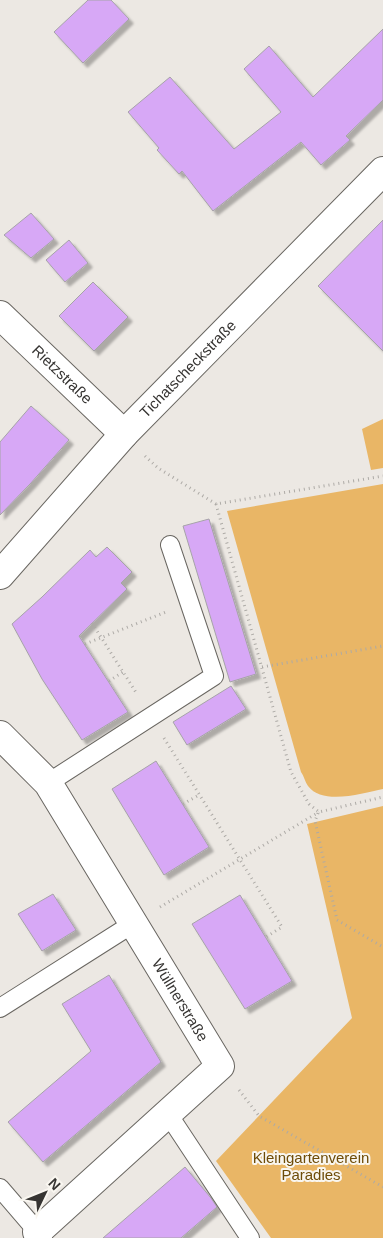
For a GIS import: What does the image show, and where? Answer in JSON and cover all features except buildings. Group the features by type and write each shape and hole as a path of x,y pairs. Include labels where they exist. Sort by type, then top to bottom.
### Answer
{"street":[{"name":"Tichatscheckstraße","path":"0,575 124,434 383,171"},
{"name":"Rietzstraße","path":"0,315 124,434"},
{"name":"Wüllnerstraße","path":"0,736 48,783 220,1066"},
{"path":"40,1235 220,1066"}],"lane":[{"path":"48,783 214,676 170,545"},
{"path":"0,1008 134,923"},
{"path":"168,1114 250,1238"},
{"path":"0,1188 40,1235"}],"path":[{"path":"124,434 158,468 216,504 383,476"},
{"path":"216,504 291,772 309,804 319,812"},
{"path":"85,644 190,603"},
{"path":"92,623 282,928 266,938"},
{"path":"262,667 383,646"},
{"path":"108,681 123,672"},
{"path":"183,804 199,795"},
{"path":"134,923 319,812 383,797"},
{"path":"319,812 315,821 337,920 383,947"},
{"path":"220,1066 259,1116 383,1187"}],"green space":[{"path":"383,419 383,468 371,470 362,429"},
{"path":"383,484 383,789 333,797 315,792 308,786 301,772 227,511"},
{"name":"Kleingartenverein Paradies","path":"383,806 383,1238 271,1238 216,1161 352,1018 307,824"}]}
